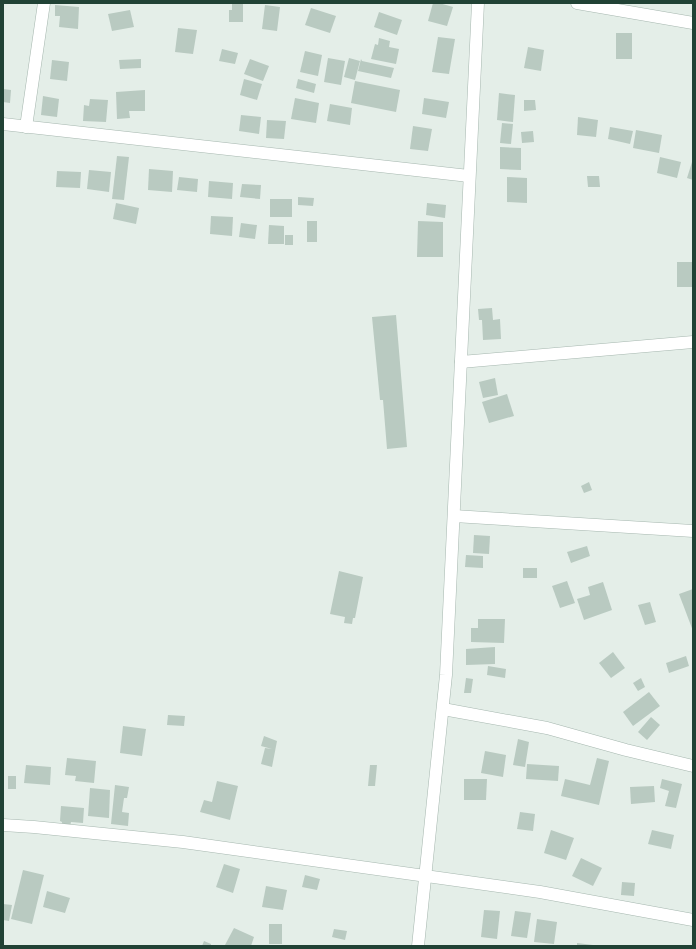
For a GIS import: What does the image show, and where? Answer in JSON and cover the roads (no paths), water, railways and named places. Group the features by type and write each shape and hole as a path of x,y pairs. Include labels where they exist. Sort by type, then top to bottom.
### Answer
{"street":[{"path":"26,127 44,3"},
{"path":"418,946 446,675 478,3"},
{"path":"577,3 693,23"},
{"path":"3,124 469,176"},
{"path":"461,362 693,342"},
{"path":"454,516 693,532"},
{"path":"443,710 547,728 626,750 693,766"},
{"path":"3,825 183,842 540,892 693,920"}]}
